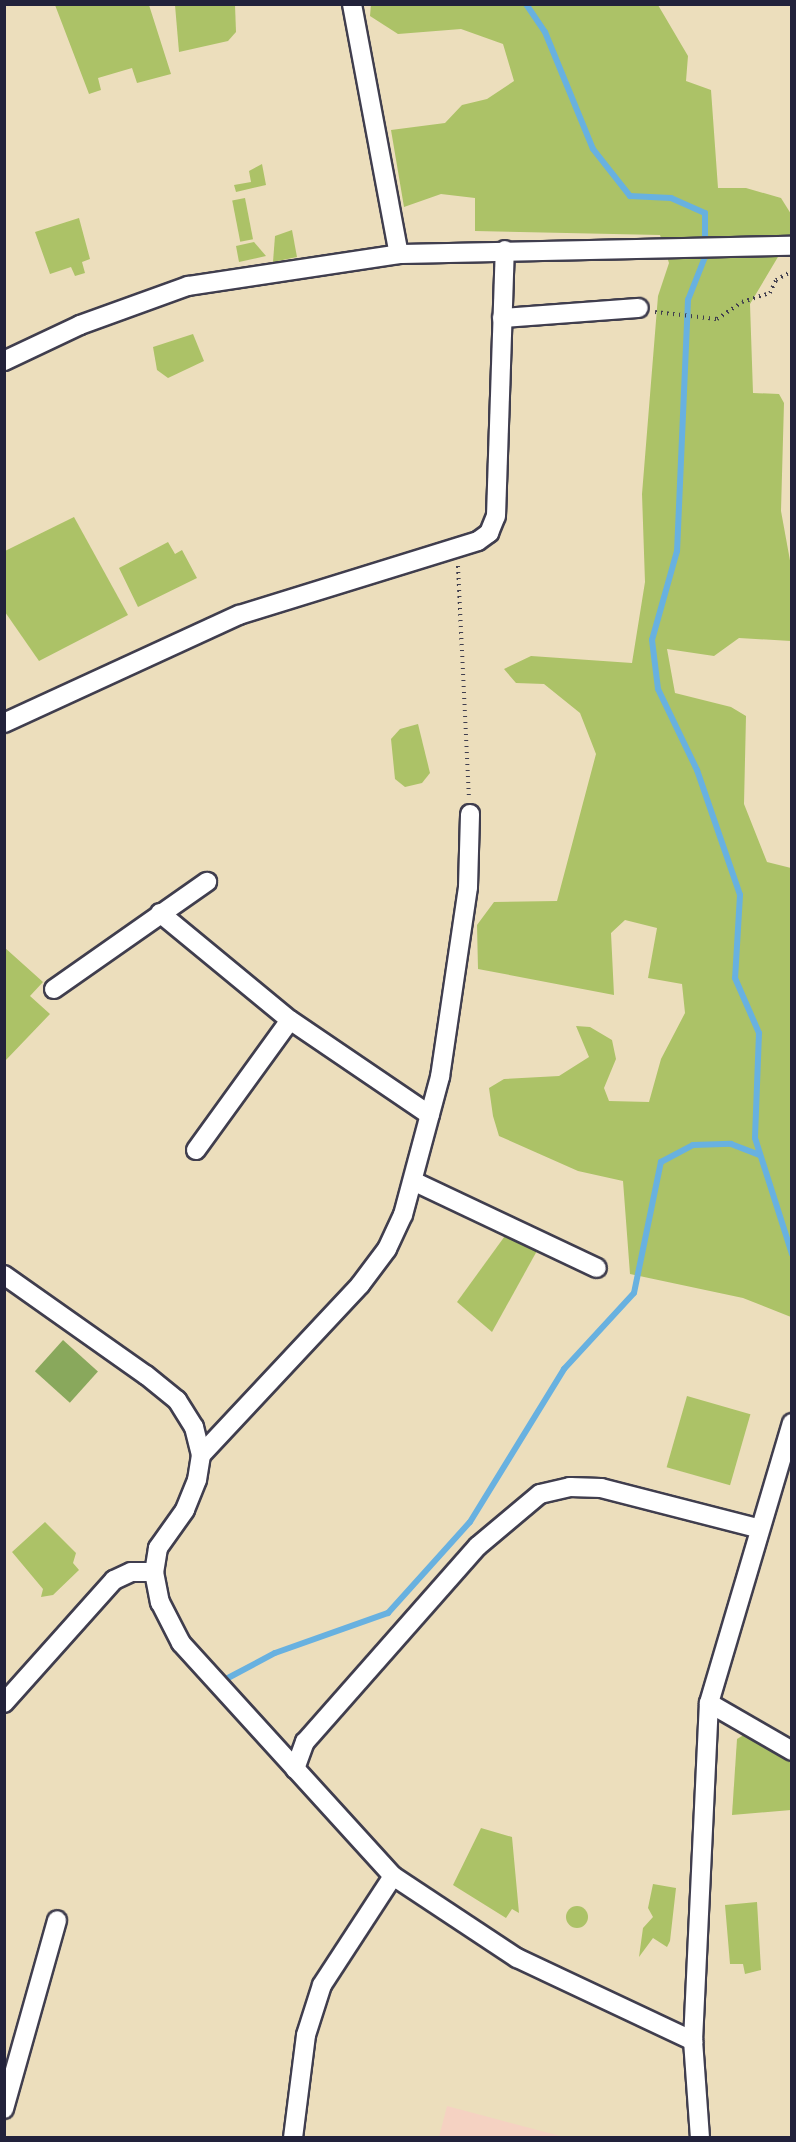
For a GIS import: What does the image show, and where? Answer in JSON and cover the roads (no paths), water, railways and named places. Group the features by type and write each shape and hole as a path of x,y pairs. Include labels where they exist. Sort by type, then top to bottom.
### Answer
{"street":[{"path":"352,4 399,254"},
{"path":"4,361 80,325 188,286 399,254 506,250 792,246"},
{"path":"4,723 239,615 478,541 496,516 506,250"},
{"path":"502,318 639,308"},
{"path":"201,1455 360,1285 387,1249 415,1182 430,1115 468,887 470,814"},
{"path":"54,989 159,913 207,882"},
{"path":"159,913 290,1020 430,1115"},
{"path":"196,1150 290,1020"},
{"path":"415,1182 597,1268"},
{"path":"4,1275 177,1400 194,1427 201,1455 193,1490 158,1548 154,1572 160,1602 181,1643 393,1876 517,1958 693,2041"},
{"path":"700,2138 693,2041 709,1703 757,1528 792,1423"},
{"path":"296,1769 305,1742 365,1673 478,1546 540,1494 570,1487 601,1488 757,1528"},
{"path":"4,1703 114,1580 132,1572 154,1572"},
{"path":"709,1703 792,1751"},
{"path":"293,2138 306,2035 322,1985 393,1876"},
{"path":"4,2109 57,1920"}],"waterway":[{"path":"526,4 545,32 593,149 630,196 671,198 705,213 705,257 688,300 677,551 652,640 658,689 697,770 740,895 735,978 759,1033 755,1138 792,1254"},
{"path":"226,1679 275,1653 388,1613 470,1522 564,1369 634,1293 661,1162 693,1145 731,1144 760,1155"}]}
